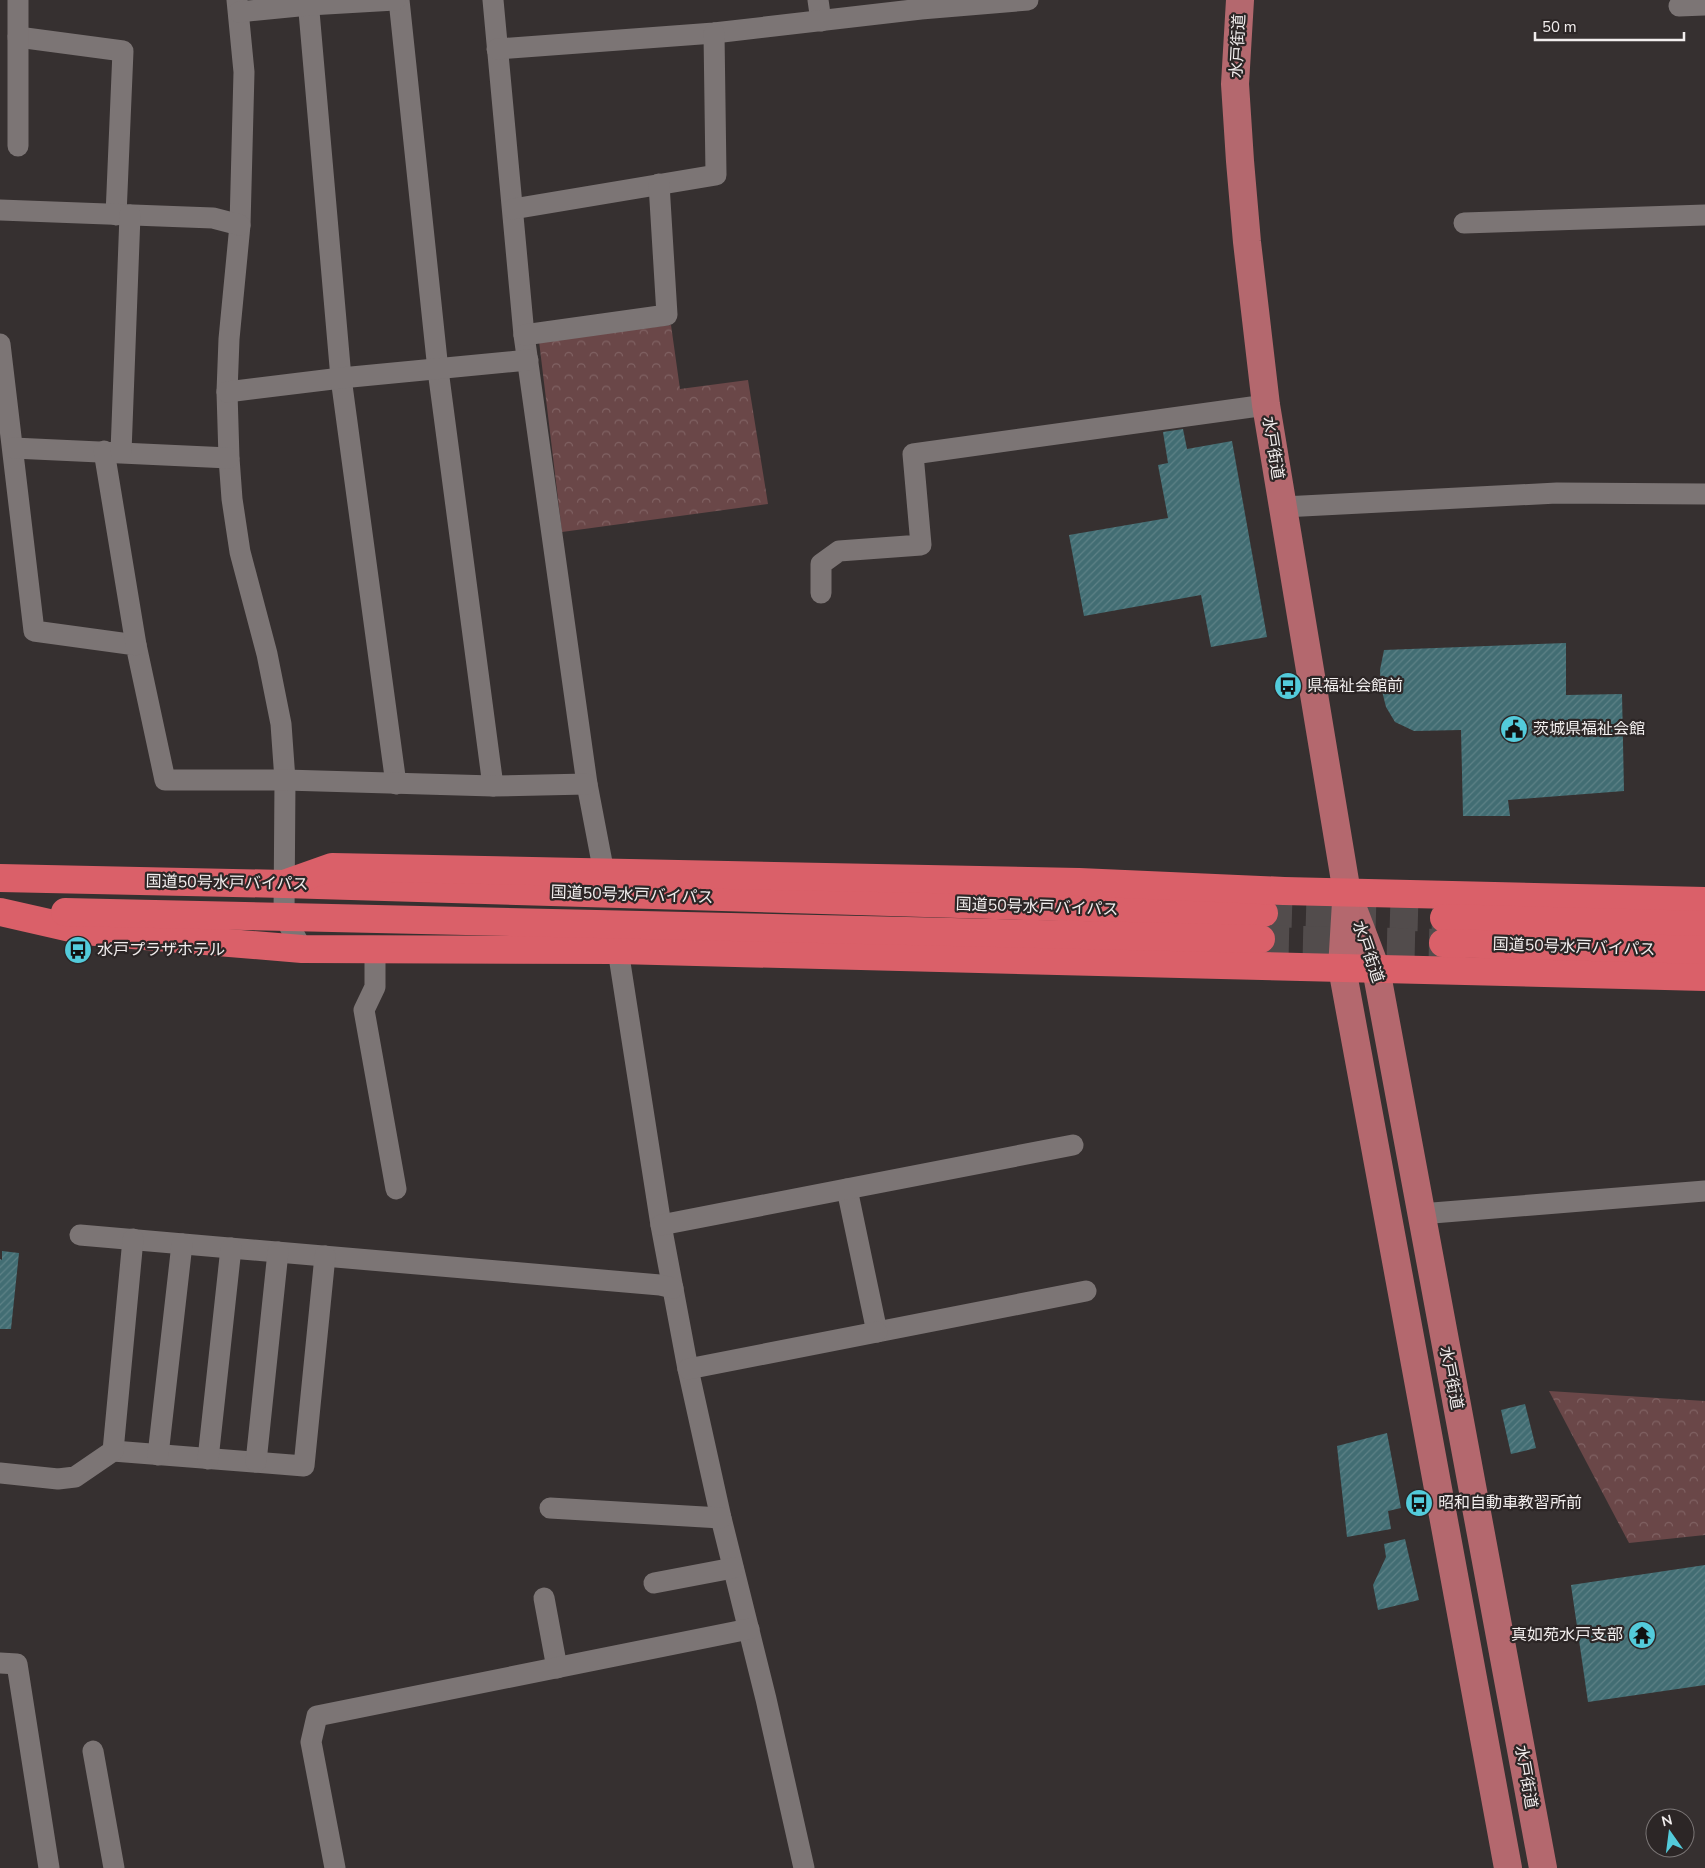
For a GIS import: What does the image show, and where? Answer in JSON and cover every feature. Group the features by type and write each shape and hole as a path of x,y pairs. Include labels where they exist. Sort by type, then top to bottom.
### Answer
{"highway":[{"path":"284,884 332,867 1079,882 1346,893 1705,901"},
{"name":"国道50号水戸バイパス","path":"0,878 284,884 1262,926 0,912"},
{"path":"0,912 84,930 302,948 618,950 1705,977"},
{"name":"国道50号水戸バイパス","path":"1705,925 1443,931 1705,950"}],"main road":[{"name":"水戸街道","path":"1240,0 1235,84 1247,242 1266,405 1346,893 1376,969 1543,1868"},
{"name":"水戸街道","path":"1346,893 1342,968 1508,1868"}],"street":[{"path":"18,0 18,146"},
{"path":"302,948 284,916 285,780 277,701 240,552 232,499 229,458 227,392 240,225 244,72 238,6 395,0"},
{"path":"399,0 438,370 493,786"},
{"path":"493,0 524,335 586,784 604,873"},
{"path":"818,0 821,22"},
{"path":"497,49 714,32 821,22 922,9 1028,0"},
{"path":"309,3 341,378 396,784"},
{"path":"1679,6 1705,5"},
{"path":"513,209 716,175 714,32"},
{"path":"18,37 123,51 123,215 113,452 136,645 165,780 285,780 493,786 586,784"},
{"path":"524,335 667,314 659,184"},
{"path":"0,210 213,218 240,225"},
{"path":"1464,223 1705,215"},
{"path":"0,344 5,420 13,448 34,631 136,645"},
{"path":"227,392 341,378 528,360"},
{"path":"821,593 821,564 839,552 921,545 913,454 1266,405"},
{"path":"13,448 229,458"},
{"path":"1283,508 1557,493 1705,494"},
{"path":"375,949 375,987 364,1010 396,1189"},
{"path":"618,950 660,1225 688,1369 721,1518 749,1629 804,1868"},
{"path":"660,1225 1073,1145"},
{"path":"847,1188 877,1332"},
{"path":"1420,1214 1705,1191"},
{"path":"80,1234 660,1285 673,1288"},
{"path":"113,1451 133,1239"},
{"path":"158,1455 182,1244"},
{"path":"208,1459 231,1248"},
{"path":"256,1462 278,1252"},
{"path":"0,1473 58,1479 75,1477 113,1451 304,1466 325,1256"},
{"path":"688,1369 1086,1291"},
{"path":"550,1508 721,1518"},
{"path":"654,1583 733,1568"},
{"path":"544,1598 557,1668"},
{"path":"335,1868 311,1742 317,1716 749,1629"},
{"path":"0,1663 17,1664 49,1868"},
{"path":"93,1751 114,1868"}],"green space":[{"path":"671,325 680,389 748,380 768,504 562,532 539,341"},
{"path":"1549,1391 1705,1401 1705,1535 1629,1543"}],"building":[{"path":"1183,429 1187,449 1232,441 1267,637 1211,647 1201,595 1084,616 1069,535 1168,518 1158,465 1168,463 1163,432"},
{"name":"茨城県福祉会館","path":"1566,643 1566,695 1622,694 1624,791 1508,800 1510,816 1463,816 1461,730 1414,731 1395,722 1386,707 1381,687 1380,670 1384,650"},
{"path":"2,1251 19,1253 11,1329 0,1329 0,1259 2,1260"},
{"path":"1525,1404 1536,1448 1511,1454 1501,1410"},
{"path":"1387,1433 1401,1508 1388,1511 1391,1529 1347,1537 1337,1446"},
{"path":"1405,1539 1419,1600 1378,1610 1373,1585 1386,1557 1384,1544"},
{"name":"真如苑水戸支部","path":"1705,1565 1705,1685 1588,1702 1571,1585"}],"tunnel":[{"path":"1264,913 1444,918"},
{"path":"1261,939 1443,943"}],"place":[{"name":"県福祉会館前","path":"1288,686"},
{"name":"茨城県福祉会館","path":"1514,729"},
{"name":"水戸プラザホテル","path":"78,950"},
{"name":"昭和自動車教習所前","path":"1419,1503"},
{"name":"真如苑水戸支部","path":"1642,1635"}]}
